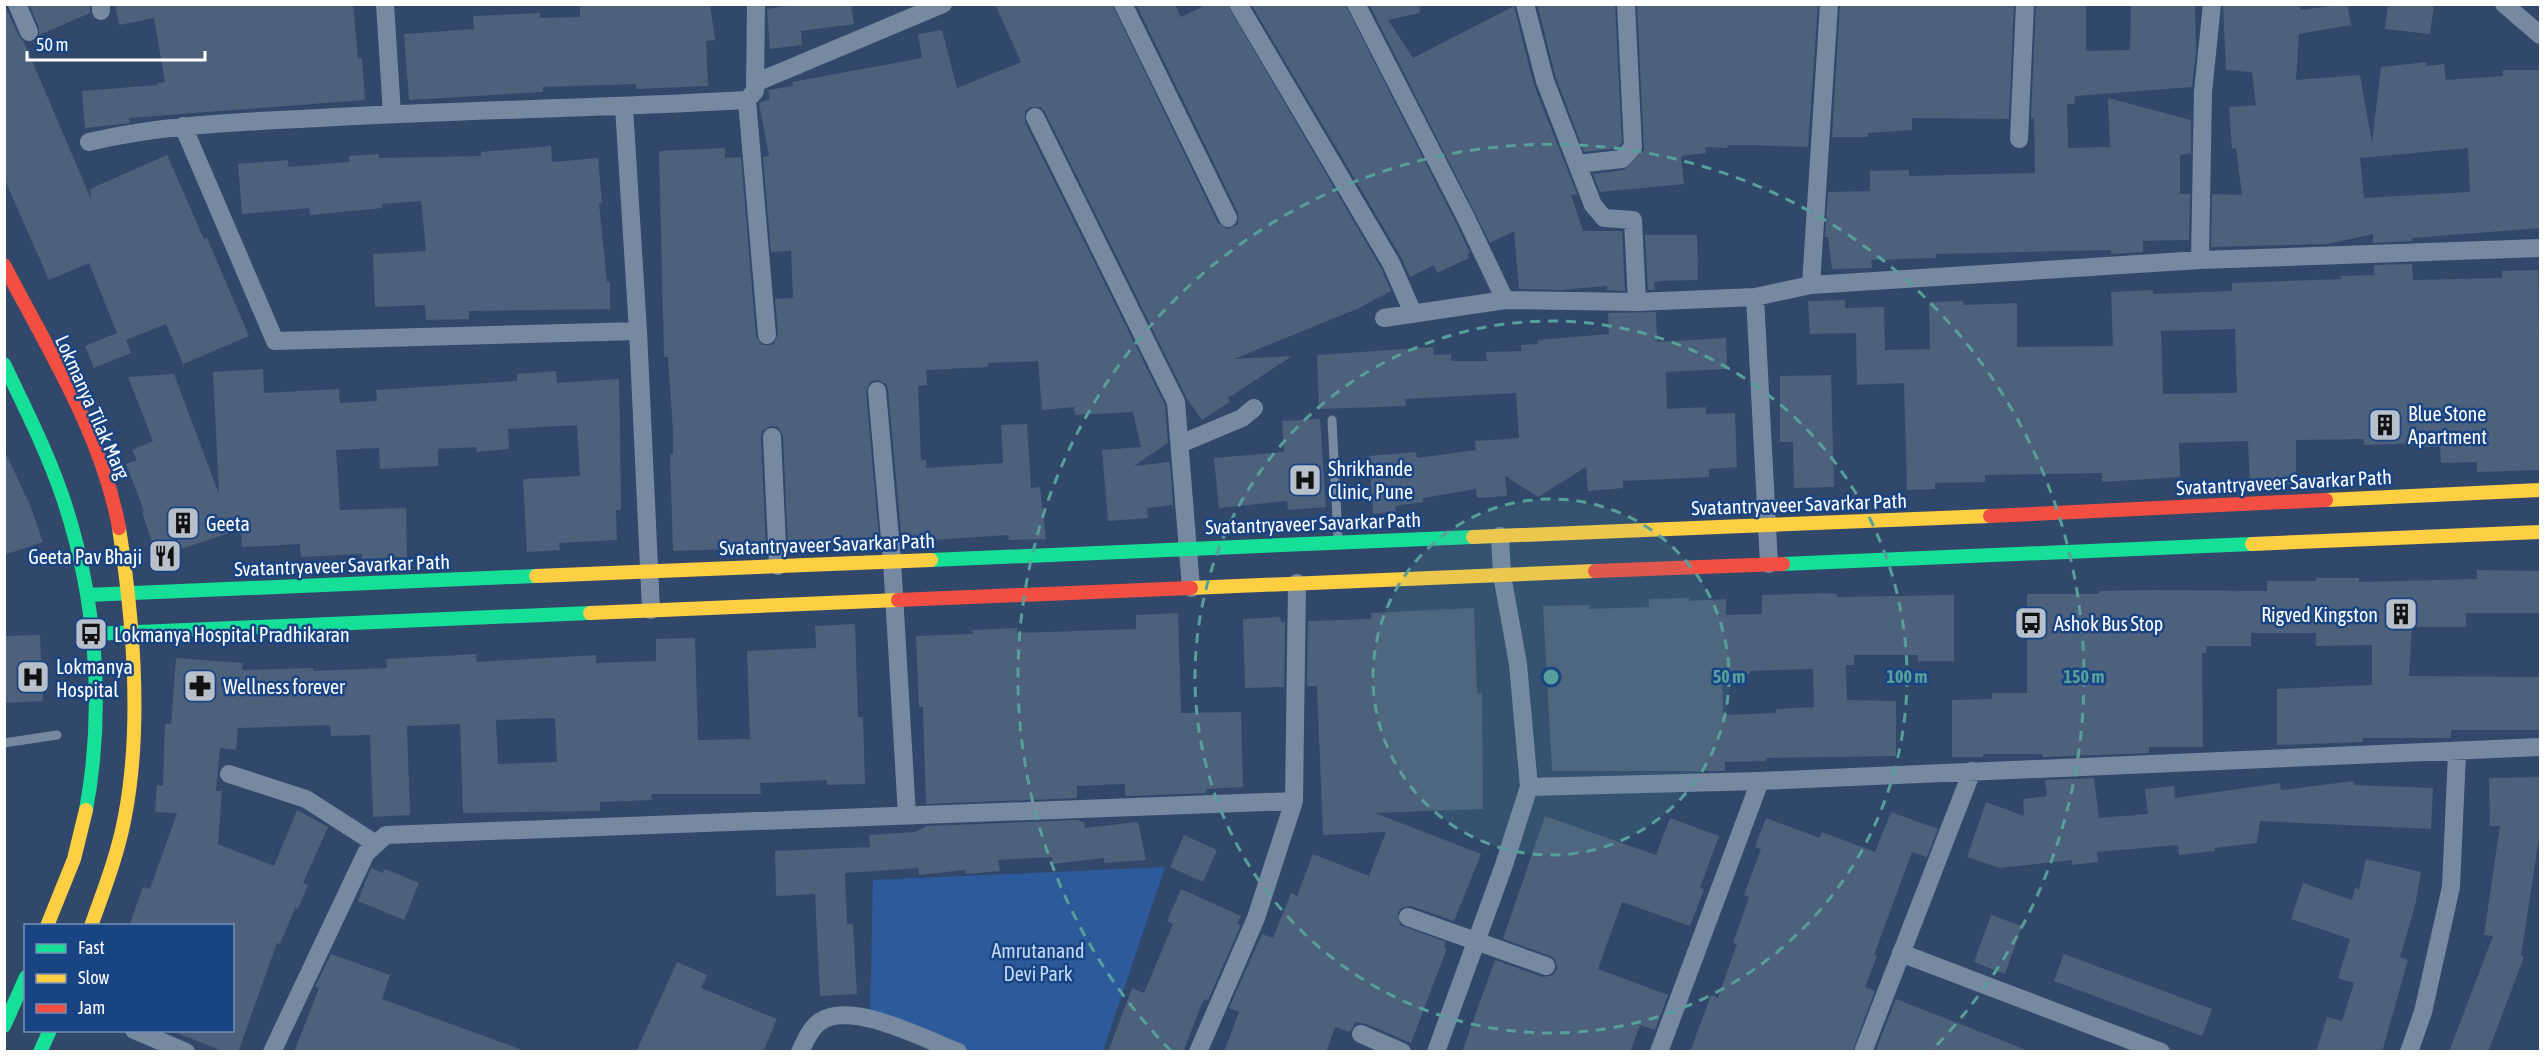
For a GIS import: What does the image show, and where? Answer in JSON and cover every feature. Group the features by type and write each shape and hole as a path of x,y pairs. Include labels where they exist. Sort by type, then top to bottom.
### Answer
{"main road":[{"name":"Lokmanya Tilak Marg","path":"4,265 71,399 107,483 121,540 130,632 132,745 126,809 118,849 91,924"},
{"path":"4,364 47,457 75,541 87,595 91,634 94,743 88,804 81,838 48,924"},
{"name":"Svatantryaveer Savarkar Path","path":"87,595 2541,490"},
{"path":"91,634 2541,532"},
{"path":"4,1026 24,981"},
{"path":"40,1052 49,1032"}],"street":[{"path":"17,4 29,32"},
{"path":"385,4 392,114"},
{"path":"89,142 137,130 183,126 392,114 624,107 747,100 755,91 756,4"},
{"path":"755,83 943,4"},
{"path":"1123,4 1228,218"},
{"path":"1238,4 1391,263 1413,313"},
{"path":"1356,4 1505,300"},
{"path":"1525,4 1545,81 1589,197 1604,218 1633,220 1637,302"},
{"path":"1576,164 1622,159 1633,147 1626,4"},
{"path":"1811,285 1829,4"},
{"path":"2019,138 2025,4"},
{"path":"2200,260 2203,92 2212,4"},
{"path":"2504,4 2541,35"},
{"path":"747,100 767,335"},
{"path":"624,107 638,331 651,610"},
{"path":"1035,117 1176,402 1191,588"},
{"path":"183,126 275,341 638,331"},
{"path":"1384,318 1505,300 1637,302 1755,297 1811,285 2200,260 2541,249"},
{"path":"1755,297 1769,564"},
{"path":"878,391 892,561 907,815"},
{"path":"1180,444 1242,418 1254,408"},
{"path":"772,437 778,566"},
{"path":"1439,1051 1529,787 1518,664 1502,575 1500,536"},
{"path":"1198,1052 1256,918 1294,801 1297,583"},
{"path":"1529,787 1760,781 2457,753 2541,747"},
{"path":"2409,1052 2423,1012 2451,887 2457,753"},
{"path":"1863,1052 1972,771"},
{"path":"230,774 306,799 376,844"},
{"path":"1659,1052 1760,781"},
{"path":"272,1052 366,853 386,835 1294,801"},
{"path":"1408,917 1546,966"},
{"path":"1902,953 2161,1052"},
{"path":"800,1052 806,1038 819,1022 837,1014 858,1015 958,1052"},
{"path":"139,1032 186,1052"},
{"path":"1361,1034 1402,1052"}],"lane":[{"path":"1332,420 1338,542"},
{"path":"4,743 57,735"}],"green space":[{"name":"Amrutanand Devi Park","path":"1165,867 1103,1051 958,1051 870,1019 873,880"}],"building":[{"path":"4,4 24,42 91,199 90,189 167,155 204,239 207,238 249,336 183,364 166,324 126,340 131,353 94,368 85,346 117,333 89,263 49,280 4,178"},
{"path":"29,4 90,4 90,13 39,35 39,28"},
{"path":"115,4 353,4 358,59 362,58 365,100 129,118 130,123 85,128 82,91 158,85 158,83 165,82 154,18 119,25"},
{"path":"580,4 710,4 715,40 706,41 708,86 636,89 636,84 543,87 543,92 409,100 404,34 474,29 473,16 540,13 540,18 580,17"},
{"path":"798,4 851,4 854,24 801,31 802,45 770,49 767,9"},
{"path":"995,4 1112,4 1218,223 1228,229 1238,224 1238,213 1136,4 1175,4 1181,17 1208,4 1227,4 1381,268 1391,291 1357,309 1234,359 1292,356 1228,398 1230,402 1202,420 1186,397 1045,112 1041,107 1031,107 1025,111 1025,122 1165,405 1168,443 1134,466 1170,462 1173,505 1147,508 1148,518 1108,521 1102,450 1141,447 1133,412 1075,415 1074,407 1042,410 1038,361 988,363 988,367 926,370 927,385 918,386 921,460 926,460 926,468 1003,463 1001,425 1027,424 1031,488 1040,487 1046,539 1009,540 1008,535 902,542 888,390 886,384 877,380 870,382 866,392 879,537 824,540 824,548 788,549 783,436 778,427 771,426 762,431 761,438 766,548 673,551 670,454 673,454 673,431 668,357 664,357 659,151 725,148 725,158 741,157 756,336 762,345 773,345 778,334 775,299 793,298 791,251 771,252 763,157 769,156 759,103 770,99 768,90 793,86 792,82 922,58 918,34 942,30 957,88 1021,62"},
{"path":"1251,4 1345,4 1456,223 1470,253 1467,254 1469,258 1437,273 1434,265 1410,277 1401,257"},
{"path":"1369,4 1419,4 1420,13 1388,20 1413,58 1514,6 1534,85 1577,194 1571,195 1583,231 1622,231 1625,291 1607,290 1607,286 1561,290 1519,289 1514,231 1490,243"},
{"path":"1537,4 1615,4 1622,143 1617,148 1584,152 1556,78"},
{"path":"1637,4 1818,4 1808,147 1728,145 1727,148 1705,147 1706,153 1681,156 1684,184 1600,192 1593,174 1624,170 1644,150"},
{"path":"1840,4 2014,4 2009,119 1912,118 1912,130 1868,133 1868,137 1832,137"},
{"path":"2036,4 2086,4 2086,51 2130,50 2131,4 2195,4 2196,53 2192,87 2075,96 2074,104 2067,104 2068,148 2110,147 2108,98 2191,120 2191,153 2180,155 2180,194 2190,194 2189,240 2143,241 2143,252 2111,254 2111,250 1936,254 1936,258 1871,260 1872,268 1832,269 1828,237 1825,237 1828,192 1870,191 1870,171 1909,170 1909,176 2035,173 2034,118 2031,118"},
{"path":"2223,4 2300,4 2300,10 2347,4 2351,25 2299,34 2296,80 2360,75 2372,143 2381,67 2427,62 2426,66 2444,64 2446,80 2503,76 2503,70 2541,70 2541,228 2412,238 2412,241 2373,243 2373,234 2328,244 2211,247 2212,194 2242,195 2236,148 2232,149 2229,107 2256,105 2252,72 2226,70","holes":["2468,148 2470,192 2364,198 2360,158"]},
{"path":"2388,4 2434,4 2430,34 2385,29"},
{"path":"551,146 552,162 598,158 602,203 599,203 607,282 610,282 610,309 469,311 469,319 426,320 425,305 375,307 373,254 426,251 421,201 382,204 382,208 310,215 309,208 242,214 238,164 288,160 288,167 349,162 349,156 379,154 379,158 481,156 481,152"},
{"path":"1645,235 1697,235 1698,280 1659,281 1654,283 1655,290 1648,290"},
{"path":"2412,264 2413,280 2502,278 2502,271 2538,270 2541,470 2477,472 2477,462 2441,463 2440,447 2422,447 2422,443 2364,445 2364,439 2296,440 2296,484 2250,486 2248,441 2179,443 2180,477 2102,482 2102,473 1985,475 1985,482 1935,483 1935,489 1907,490 1904,383 1857,385 1856,333 1810,334 1808,301 1845,300 1845,308 1884,307 1885,350 1930,349 1929,302 1963,301 1963,305 2017,303 2017,347 2113,346 2111,292 2153,290 2153,294 2232,291 2232,283 2341,279 2341,276 2374,275 2374,265","holes":["2235,329 2237,393 2163,394 2161,331"]},
{"path":"1656,312 1657,342 1726,338 1727,369 1666,372 1667,409 1706,407 1706,414 1735,413 1737,467 1709,469 1709,477 1623,481 1623,488 1588,491 1586,467 1538,497 1505,476 1507,496 1477,498 1476,489 1423,498 1423,502 1395,506 1396,512 1373,514 1369,456 1416,452 1417,458 1476,450 1475,441 1519,438 1516,393 1405,399 1406,406 1319,409 1317,355 1433,347 1434,355 1451,354 1451,361 1487,361 1486,352 1521,351 1521,345 1538,344 1538,340 1609,334 1608,313"},
{"path":"263,369 264,393 339,389 340,403 377,401 376,390 517,381 517,374 556,371 557,383 619,379 621,510 616,510 617,540 559,543 560,550 527,552 523,479 580,476 577,425 508,429 509,449 477,452 476,447 438,449 438,466 380,469 379,448 336,450 340,510 406,508 407,557 362,559 362,554 301,557 300,544 242,547 241,529 157,557 142,512 144,511 126,464 137,460 132,450 153,441 128,377 174,374 219,494 213,372"},
{"path":"1831,375 1834,487 1794,488 1793,442 1780,442 1780,376"},
{"path":"1320,419 1326,507 1288,510 1287,501 1219,508 1214,458 1284,452 1282,421"},
{"path":"4,450 30,505 43,542 4,555"},
{"path":"2477,570 2541,571 2541,613 2466,613 2466,627 2412,627 2409,676 2541,677 2541,730 2451,730 2451,738 2363,738 2363,742 2277,745 2277,689 2372,685 2372,645 2316,646 2316,633 2251,633 2251,646 2206,646 2206,653 2202,653 2203,747 2149,747 2149,753 2043,757 2042,754 1983,754 1983,757 1952,757 1952,700 1992,699 1992,693 2027,693 2027,594 2099,594 2099,591 2155,590 2267,591 2267,581 2316,581 2316,578 2359,578 2359,582 2477,579"},
{"path":"1826,593 1837,594 1837,597 1954,595 1954,661 1918,661 1918,655 1854,655 1854,665 1846,665 1847,700 1896,701 1896,756 1766,758 1766,761 1725,762 1725,771 1552,771 1543,606 1589,605 1589,609 1649,607 1649,599 1689,598 1689,601 1726,599 1726,615 1762,614 1762,595","holes":["1813,669 1814,707 1776,709 1776,713 1723,715 1722,675 1750,674 1750,671"]},
{"path":"1474,608 1477,693 1482,693 1483,809 1375,813 1481,854 1454,921 1411,906 1401,908 1398,913 1400,925 1446,942 1444,947 1447,948 1411,1043 1356,1022 1350,1032 1335,1027 1326,1052 1224,1052 1239,1012 1229,1008 1262,934 1273,938 1291,893 1297,896 1313,854 1369,876 1386,832 1323,835 1317,686 1307,686 1308,621 1371,619 1371,613"},
{"path":"1178,613 1181,713 1241,712 1243,787 1206,789 1206,793 1125,796 1125,784 1077,786 1077,798 926,804 923,707 919,707 916,636 973,634 972,630 1017,628 1017,633 1136,629 1136,615"},
{"path":"1280,617 1281,622 1285,622 1284,687 1245,688 1243,619"},
{"path":"855,624 858,717 863,717 865,784 827,785 827,780 760,783 761,794 651,794 652,800 600,802 600,811 463,813 460,724 407,726 410,815 373,817 370,735 331,736 330,725 238,728 236,750 220,748 216,791 222,791 218,844 274,866 297,810 328,827 303,883 308,885 298,909 295,908 280,944 277,943 238,1052 225,1052 175,1032 234,1032 234,924 130,924 143,887 150,889 177,813 155,812 157,785 163,786 165,724 171,724 176,658 243,663 242,670 313,668 313,671 387,668 386,659 476,654 477,662 596,655 596,663 656,661 656,639 695,638 698,740 750,739 747,651 816,648 815,626","holes":["555,718 557,762 498,764 496,720"]},
{"path":"40,635 43,701 4,703 4,636"},
{"path":"2541,777 2541,825 2521,956 2524,957 2488,1052 2449,1052 2493,936 2484,935 2500,826 2490,826 2489,778"},
{"path":"2094,778 2099,818 2148,814 2145,789 2174,786 2175,798 2280,783 2281,790 2354,781 2354,785 2433,788 2431,829 2260,821 2257,843 2214,848 2215,851 2179,855 2178,845 2097,852 2098,862 2072,865 2072,860 1999,868 1967,857 1986,802 2024,816 2023,799 2047,796 2045,780"},
{"path":"1891,812 1938,829 1927,857 1912,852 1874,955 1877,956 1865,987 1875,991 1852,1052 1690,1052 1711,995 1718,998 1737,944 1733,943 1749,897 1744,895 1761,849 1755,847 1766,818 1820,838 1822,832 1875,852"},
{"path":"1545,816 1656,855 1670,818 1719,836 1700,888 1704,889 1690,926 1622,902 1598,969 1668,995 1655,1030 1640,1025 1630,1052 1462,1052 1495,960 1543,977 1553,975 1557,969 1555,959 1550,956 1503,939"},
{"path":"1078,820 1084,822 1085,828 1138,822 1146,860 1104,863 1104,858 1053,864 1052,857 998,860 1000,871 965,874 965,870 919,875 918,868 845,873 847,924 853,924 857,994 820,996 815,894 776,896 775,851 870,847 869,835 915,832 927,826"},
{"path":"1184,835 1217,850 1203,882 1170,867"},
{"path":"2366,859 2421,872 2415,906 2400,957 2408,960 2382,1052 2316,1052 2327,1017 2342,1021 2354,983 2338,978 2350,939 2291,919 2303,883 2352,900 2355,888 2359,889"},
{"path":"371,868 383,873 385,869 419,883 404,920 358,901"},
{"path":"1181,889 1241,916 1237,924 1241,925 1208,1000 1202,1003 1183,1052 1108,1052 1132,988 1144,993 1173,924 1167,921"},
{"path":"1991,915 2022,926 2005,974 1974,962"},
{"path":"331,954 390,975 382,999 520,1049 519,1052 294,1052 319,988 315,987"},
{"path":"2064,954 2212,1009 2202,1036 2054,981"},
{"path":"677,962 707,975 701,988 777,1019 763,1052 636,1052"},
{"path":"1896,999 2024,1049 2023,1052 1875,1052"}],"traffic: fast":[{"path":"4,364 57,481 74,535 83,574 90,613 96,692 92,771 86,810"},
{"path":"931,560 1473,537"},
{"path":"1783,564 2252,544"},
{"path":"87,595 536,576"},
{"path":"91,634 590,613"},
{"path":"4,1026 24,981"},
{"path":"40,1052 49,1032"}],"traffic: slow":[{"path":"2326,500 2540,490"},
{"path":"1473,537 1990,516"},
{"path":"92,924 119,844 130,782 133,746 132,635 119,528"},
{"path":"2252,544 2540,532"},
{"path":"536,576 931,560"},
{"path":"1191,588 1595,571"},
{"path":"590,613 898,600"},
{"path":"48,924 74,859 86,810"}],"traffic: jam":[{"path":"4,265 55,360 86,425 111,493 119,528"},
{"path":"1990,516 2326,500"},
{"path":"1595,571 1783,564"},
{"path":"898,600 1191,588"}],"place":[{"name":"Blue Stone Apartment","path":"2385,425"},
{"name":"Shrikhande Clinic, Pune","path":"1305,480"},
{"name":"Geeta","path":"183,523"},
{"name":"Geeta Pav Bhaji","path":"165,556"},
{"name":"Rigved Kingston","path":"2401,614"},
{"name":"Ashok Bus Stop","path":"2031,623"},
{"name":"Lokmanya Hospital Pradhikaran","path":"91,634"},
{"name":"Lokmanya Hospital","path":"33,677"},
{"name":"Wellness forever","path":"200,686"}]}
